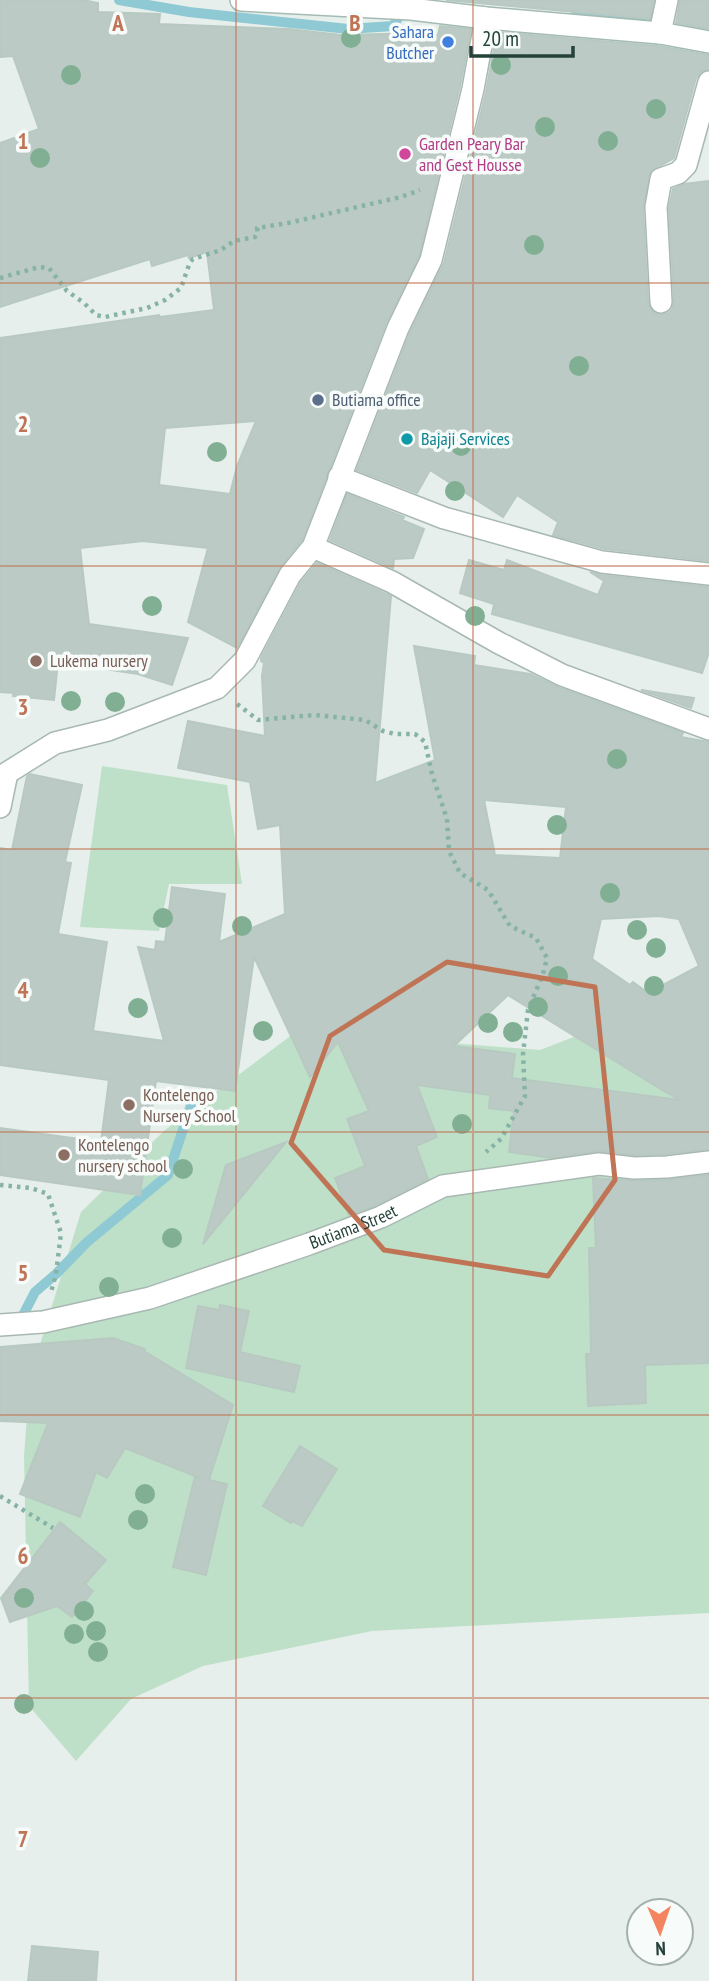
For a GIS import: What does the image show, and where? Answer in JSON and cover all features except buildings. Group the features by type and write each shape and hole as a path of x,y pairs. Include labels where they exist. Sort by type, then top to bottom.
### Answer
{"street":[{"path":"241,0 410,4 486,18 660,33 709,42"},
{"path":"660,33 667,0"},
{"path":"0,807 7,773 55,743 108,730 218,688 245,660 290,575 313,547 398,328 431,260 473,89 486,18"},
{"path":"661,302 656,207 661,179 678,173 686,164 709,82"},
{"path":"339,477 444,518 602,562 709,574"},
{"path":"313,547 392,582 499,643 562,675 709,729"},
{"name":"Butiama Street","path":"0,1325 43,1322 150,1298 381,1217 443,1186 599,1164 634,1168 709,1162"}],"path":[{"path":"0,278 39,267 49,268 67,291 96,315 105,317 147,308 165,300 181,288 190,262 221,250 233,242 255,237 257,228 401,197 419,190 449,188"},
{"path":"218,688 258,720 315,715 365,720 383,731 415,734 425,742 447,819 449,851 460,873 488,890 510,926 536,938 547,958 527,1010 523,1054 525,1096 501,1139 481,1157"},
{"path":"0,1185 30,1188 48,1194 61,1233 56,1274 43,1322"},
{"path":"0,1496 52,1528"}],"highlighted area":[{"path":"447,962 595,987 615,1180 548,1276 384,1250 291,1143 330,1036"}],"green space":[{"path":"102,766 227,785 242,884 169,884 159,931 80,927"},
{"path":"709,1003 709,1613 372,1631 203,1666 131,1699 76,1761 29,1706 24,1456 30,1377 81,1212 165,1130 297,1031 540,1050 656,1005"}],"waterway":[{"path":"119,0 189,12 348,29 393,26 405,7"},
{"path":"574,17 618,15 666,22"},
{"path":"13,1319 21,1319 35,1292 86,1243 168,1175 191,1105"}],"place":[{"name":"Sahara Butcher","path":"448,42"},
{"name":"Garden Peary Bar and Gest Housse","path":"405,154"},
{"name":"Butiama office","path":"318,400"},
{"name":"Bajaji Services","path":"407,439"},
{"name":"Lukema nursery","path":"36,661"},
{"name":"Kontelengo Nursery School","path":"129,1105"},
{"name":"Kontelengo nursery school","path":"64,1155"}]}
